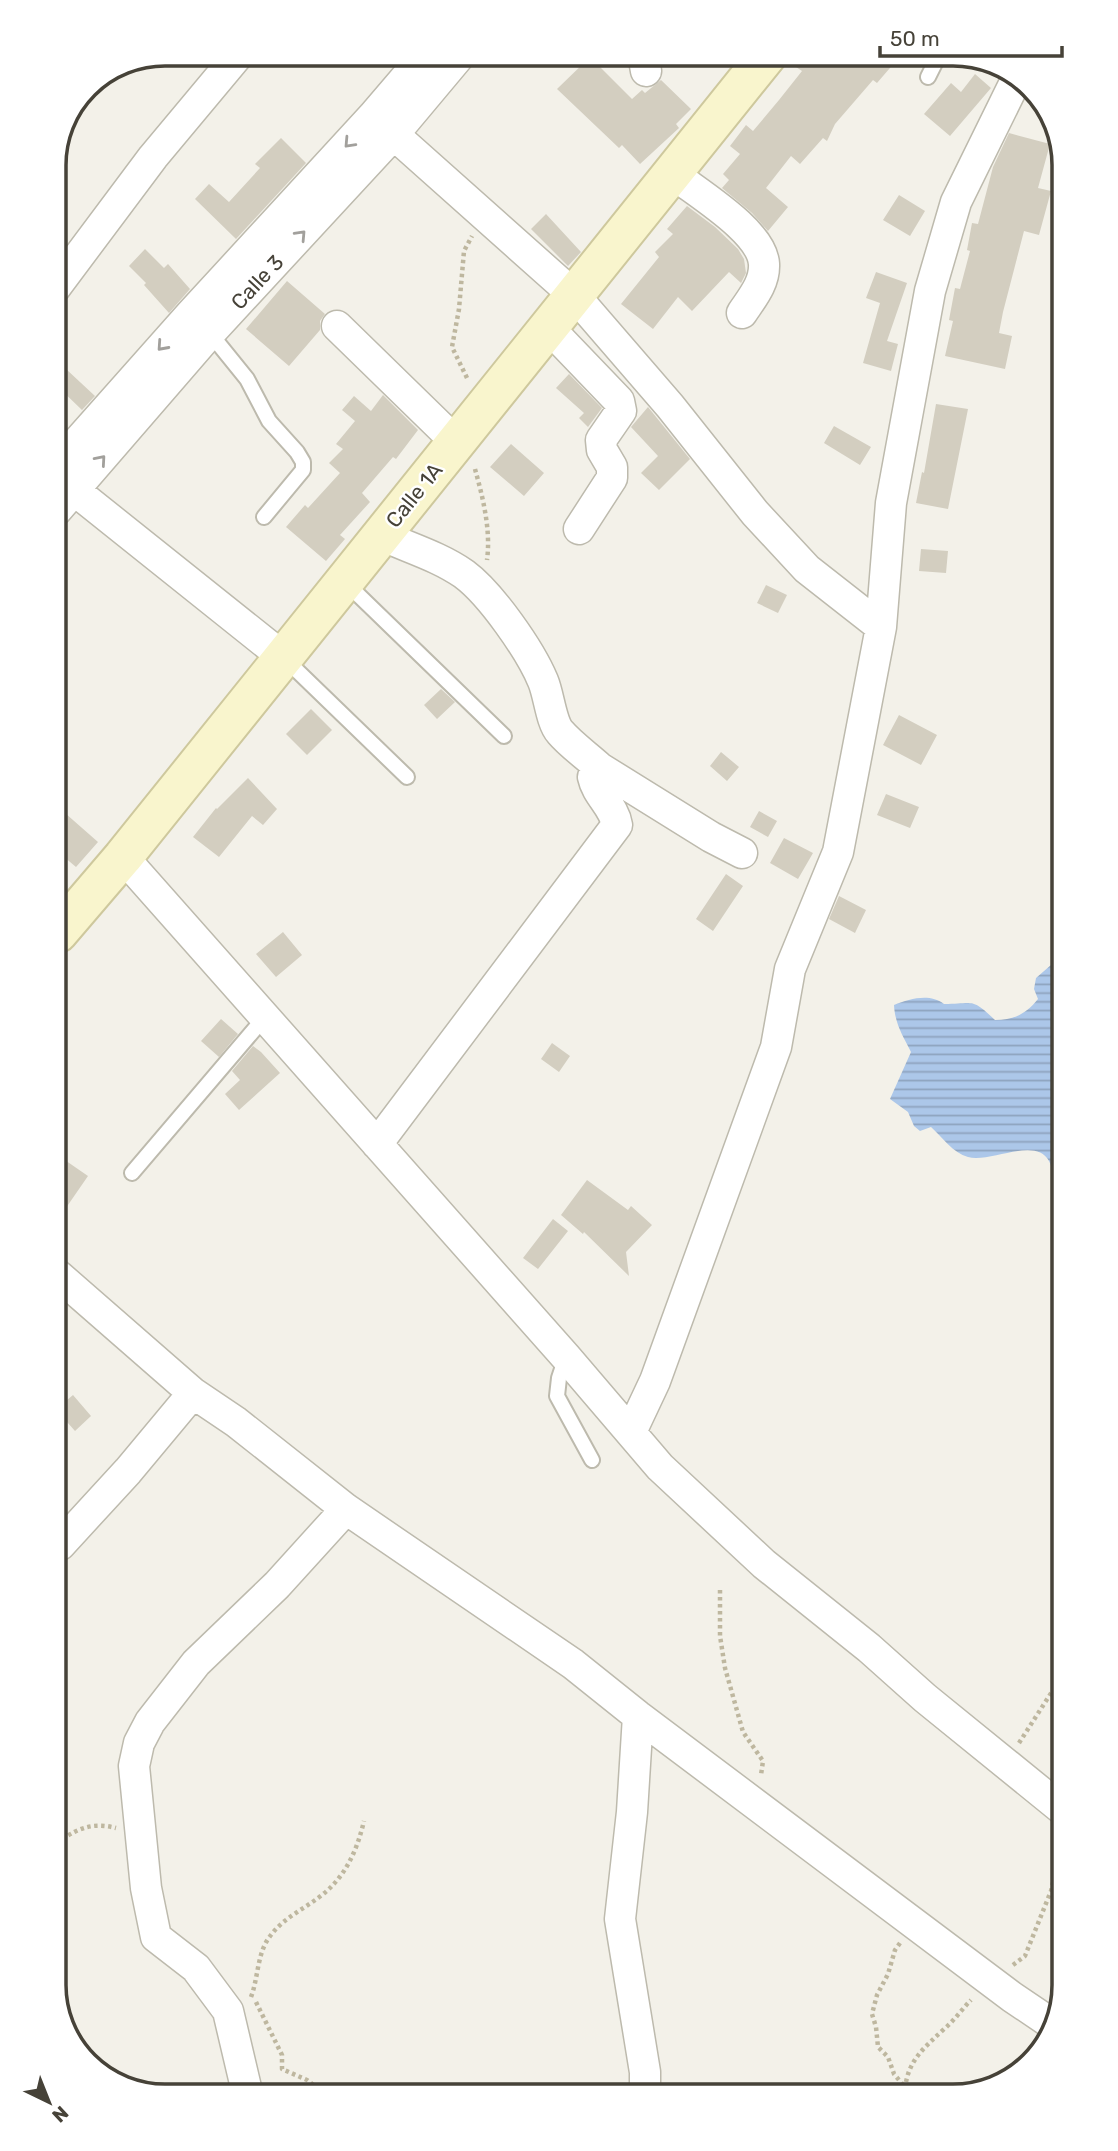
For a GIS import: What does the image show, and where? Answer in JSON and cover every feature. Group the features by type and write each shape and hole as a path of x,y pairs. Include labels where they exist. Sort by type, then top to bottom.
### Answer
{"street":[{"path":"67,272 153,158 229,66"},
{"name":"Calle 3","path":"384,125 419,66"},
{"name":"Calle 3","path":"67,455 200,324 384,125 448,66"},
{"name":"Calle 1A","path":"67,923 123,857 758,67"},
{"path":"631,1432 655,1381 776,1047 790,969 838,852 881,627 891,503 930,291 956,202 1013,87"},
{"path":"384,125 575,296 670,406 755,513 807,569 881,627"},
{"path":"672,173 749,232 760,247 764,264 759,287 742,313"},
{"name":"Calle 3","path":"67,486 200,324"},
{"path":"337,326 460,437"},
{"path":"548,327 619,401 621,411 601,440 602,450 612,467 612,478 579,529"},
{"path":"67,496 283,657"},
{"path":"381,535 408,548 435,556 466,575 482,592 527,652 543,682 558,730 600,768 710,837 742,853"},
{"path":"377,1144 610,837 617,825 615,814 595,787 593,777 600,768"},
{"path":"123,857 566,1357 660,1467 764,1564 1052,1802"},
{"path":"66,1282 193,1393 236,1422 346,1509 573,1664 638,1716 1045,2019"},
{"path":"66,1538 128,1471 193,1393"},
{"path":"247,2084 240,2003 156,1937 146,1888 134,1766 139,1743 150,1722 196,1663 277,1585 346,1509"},
{"path":"638,1716 632,1812 620,1919 645,2084"}],"lane":[{"path":"928,77 933,67"},
{"path":"200,324 247,379 269,421 303,462 303,470 264,517"},
{"path":"344,581 504,736"},
{"path":"283,657 407,777"},
{"path":"132,1173 265,1017"},
{"path":"566,1357 557,1396 592,1460"}],"path":[{"path":"468,381 452,347 459,309 464,251 473,235 490,220"},
{"path":"460,437 484,499 488,550 482,592"},
{"path":"720,1590 720,1636 724,1668 743,1732 763,1760 757,1803"},
{"path":"1006,1766 1052,1691"},
{"path":"312,2084 282,2069 282,2055 240,2003 267,1941 287,1917 322,1895 352,1861 364,1821"},
{"path":"66,1836 81,1827 107,1826 140,1834"},
{"path":"906,2084 913,2062 928,2042 945,2029 992,1981 1026,1956 1052,1887"},
{"path":"902,2084 878,2047 872,2014 895,1950 902,1939 919,1926"}],"water":[{"path":"1052,964 1052,1174 1049,1161 1043,1154 1034,1151 1024,1150 978,1158 963,1155 931,1127 920,1131 914,1126 908,1112 890,1099 911,1052 898,1024 894,1005 926,998 944,1004 972,1003 995,1020 1008,1019 1029,1009 1038,999 1034,989 1036,978"}],"building":[{"path":"580,67 600,67 632,99 642,90 645,93 661,80 691,109 676,124 679,128 640,164 622,145 619,148 557,89"},
{"path":"796,67 891,67 877,83 873,80 835,124 827,141 823,138 800,164 791,156 766,188 788,207 768,231 752,213 722,188 729,180 723,174 740,154 730,146 746,125 753,131 779,100 802,71"},
{"path":"975,74 991,88 950,136 924,114 951,83 961,92"},
{"path":"1009,133 1049,144 1038,188 1051,191 1039,235 1024,231 1003,312 999,333 1012,336 1005,369 945,356 953,321 949,320 955,288 960,289 970,251 967,250 972,223 978,224 993,167"},
{"path":"281,138 306,163 236,239 195,199 209,184 229,202 260,168 255,164"},
{"path":"899,195 925,211 910,236 883,220"},
{"path":"687,206 738,249 744,259 746,273 741,283 729,272 692,311 678,297 653,329 621,304 659,257 655,252 673,234 667,229"},
{"path":"546,214 581,252 568,266 531,229"},
{"path":"145,249 164,268 168,264 190,289 169,313 129,266"},
{"path":"876,272 907,283 887,341 898,344 891,371 863,363 880,303 866,298"},
{"path":"287,281 325,314 320,321 320,330 289,366 246,329"},
{"path":"67,370 95,396 82,410 67,395"},
{"path":"569,374 602,408 588,427 579,418 584,413 556,388"},
{"path":"383,395 418,430 396,459 393,457 362,493 370,502 340,535 345,539 326,561 286,527 305,505 308,508 340,473 329,463 343,449 336,444 355,421 342,410 354,396 371,411"},
{"path":"936,404 968,409 948,509 916,503"},
{"path":"648,407 690,459 659,490 641,473 658,456 631,427"},
{"path":"834,426 871,447 860,465 824,443"},
{"path":"511,444 544,473 524,496 490,467"},
{"path":"921,549 948,551 946,573 919,571"},
{"path":"766,585 787,595 778,613 757,603"},
{"path":"441,689 455,702 437,719 424,705"},
{"path":"311,709 332,730 307,755 286,734"},
{"path":"899,715 937,735 921,765 883,745"},
{"path":"721,752 739,767 727,781 710,766"},
{"path":"248,778 277,809 263,825 252,816 219,857 193,837 216,808"},
{"path":"886,794 919,807 910,828 877,815"},
{"path":"759,811 777,821 768,837 750,827"},
{"path":"67,814 98,842 76,867 67,859"},
{"path":"784,838 813,853 798,879 770,863"},
{"path":"726,874 743,886 713,931 696,919"},
{"path":"839,896 866,910 855,933 829,919"},
{"path":"283,932 302,955 276,977 256,954"},
{"path":"221,1019 238,1034 219,1057 201,1041"},
{"path":"552,1043 570,1056 559,1072 541,1059"},
{"path":"253,1046 280,1073 239,1110 225,1094 240,1080 232,1071"},
{"path":"66,1161 88,1176 66,1207"},
{"path":"587,1180 628,1210 631,1206 652,1225 626,1252 629,1276 584,1232 583,1234 561,1215"},
{"path":"553,1219 568,1231 538,1269 523,1258"},
{"path":"73,1395 91,1416 75,1431 66,1421 66,1401"}]}
